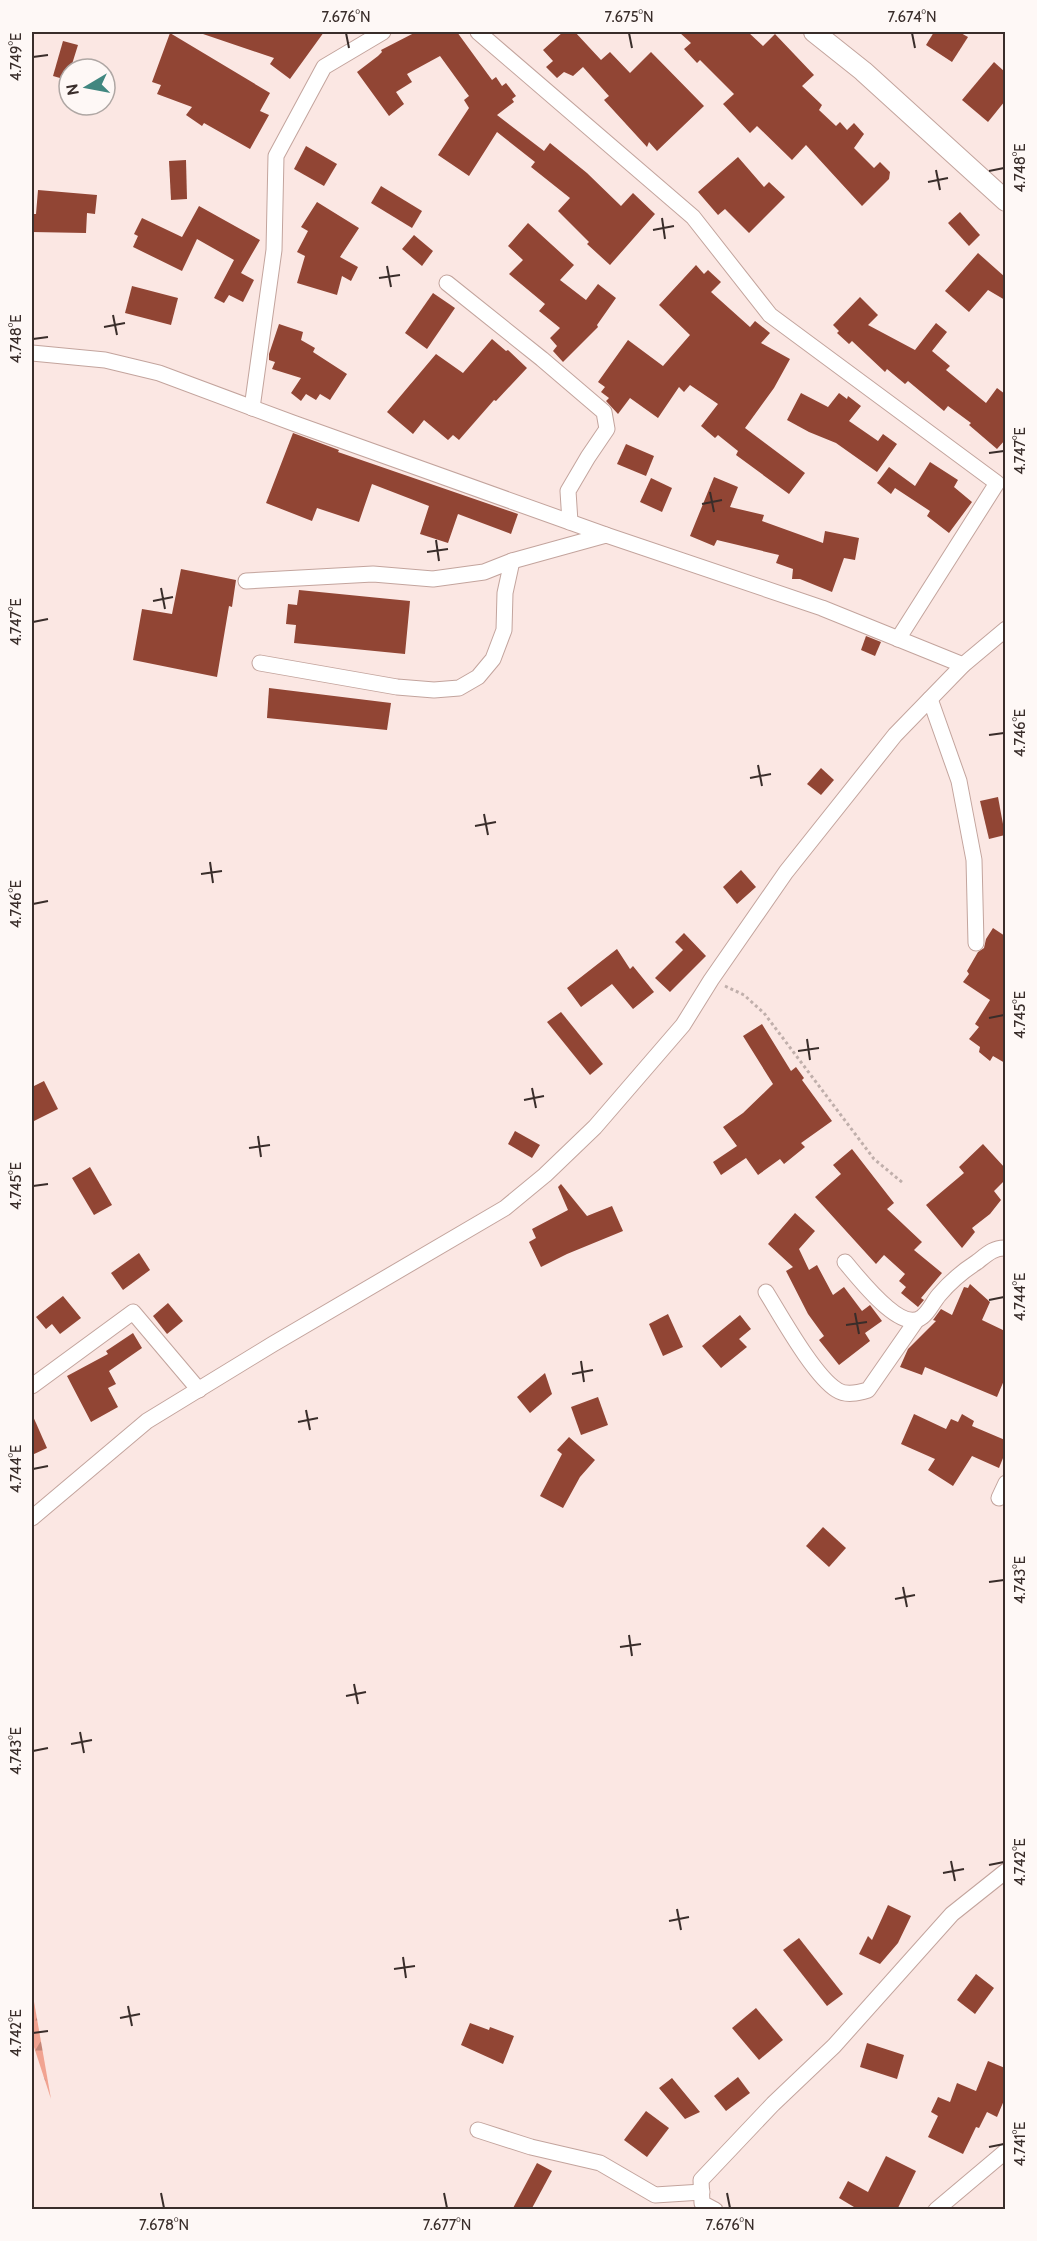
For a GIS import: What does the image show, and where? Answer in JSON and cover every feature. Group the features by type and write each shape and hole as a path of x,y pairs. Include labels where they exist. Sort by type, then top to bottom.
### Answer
{"street":[{"path":"252,408 274,250 276,156 324,67 383,32"},
{"path":"478,32 693,217 770,315 997,483 898,639"},
{"path":"814,32 863,71 1005,201"},
{"path":"447,283 604,412 607,429 568,491 570,522"},
{"path":"32,353 105,360 159,373 606,535 822,608 963,665"},
{"path":"246,581 373,574 434,579 484,572 512,561 606,535"},
{"path":"260,663 397,687 434,690 459,688 478,677 493,659 504,630 505,593 512,561"},
{"path":"32,1518 147,1421 505,1208 545,1175 595,1127 683,1025 711,980 786,872 895,735 963,665 1005,629"},
{"path":"930,699 959,781 972,849 976,943"},
{"path":"766,1292 819,1374 838,1391 854,1394 868,1390 916,1321 924,1316 947,1286 994,1250 1005,1248"},
{"path":"845,1263 884,1306 909,1321 916,1321"},
{"path":"32,1386 133,1312 199,1390"},
{"path":"999,1498 1005,1483"},
{"path":"715,2210 702,2203 701,2180 773,2104 834,2046 952,1914 1005,1870"},
{"path":"478,2130 531,2147 600,2163 655,2195 702,2192"},
{"path":"936,2210 1005,2151"}],"path":[{"path":"711,980 744,995 764,1013 874,1159 903,1183"}],"green space":[{"path":"32,1990 51,2099 32,2041"}],"building":[{"path":"204,32 324,32 290,79 270,64 274,58 203,34"},
{"path":"416,32 457,32 492,80 496,77 502,86 506,83 516,96 512,99 514,102 497,115 544,151 550,143 587,173 621,206 633,193 655,214 610,265 587,244 589,242 558,211 570,198 531,167 535,162 497,132 469,176 438,155 469,108 464,100 469,96 440,56 407,74 412,82 396,92 404,104 389,116 357,72 378,56 381,50"},
{"path":"563,32 575,32 601,60 610,52 630,73 651,52 704,106 657,151 649,142 647,147 604,100 609,96 583,67 573,76 564,72 557,78 546,67 553,61 543,50"},
{"path":"679,32 748,32 763,46 775,34 814,75 802,86 822,105 819,110 836,126 840,122 847,130 854,123 864,134 854,148 874,168 880,162 890,172 889,179 862,206 806,145 792,160 757,126 750,133 723,104 734,94 700,60 697,63 684,49 691,43"},
{"path":"934,32 959,32 968,37 952,62 926,45"},
{"path":"170,33 270,93 260,111 269,115 250,149 204,123 202,126 186,115 192,107 157,94 161,85 152,82"},
{"path":"63,41 78,45 74,57 58,57"},
{"path":"57,62 57,77 53,76"},
{"path":"994,62 1005,72 1005,101 988,122 962,100"},
{"path":"306,146 337,164 324,186 294,169"},
{"path":"738,157 764,187 769,182 785,197 749,233 725,209 718,215 698,192"},
{"path":"186,160 187,199 171,200 169,161"},
{"path":"381,186 422,211 412,228 371,203"},
{"path":"38,190 97,195 95,214 87,213 86,233 32,232 32,214 36,214"},
{"path":"317,202 359,228 340,257 358,267 351,281 342,276 337,295 297,283 305,256 297,252 308,231 301,227"},
{"path":"199,206 260,240 241,273 254,280 243,302 229,295 224,303 214,298 234,260 197,239 182,271 133,247 138,236 134,234 142,218 182,237"},
{"path":"960,212 980,235 969,246 948,223"},
{"path":"528,223 574,265 560,280 586,300 598,284 616,298 597,325 598,327 563,362 553,351 557,346 550,338 560,328 539,311 545,304 509,274 523,260 508,246"},
{"path":"414,235 433,251 422,266 402,249"},
{"path":"978,253 1005,277 1005,300 988,290 969,312 945,291"},
{"path":"696,265 704,274 708,270 721,282 711,292 750,327 755,321 770,333 761,343 790,359 774,388 745,428 805,473 789,494 736,455 738,451 718,435 715,438 701,426 718,404 690,385 684,392 679,387 658,418 630,398 618,414 606,401 609,398 601,392 605,387 598,382 628,340 663,366 690,335 659,305"},
{"path":"132,286 178,298 171,325 125,313"},
{"path":"433,293 455,308 427,349 405,333"},
{"path":"860,297 878,315 868,325 915,350 936,323 947,332 932,351 950,366 946,370 986,403 997,388 1005,394 1005,440 997,449 969,425 971,423 948,406 944,411 908,381 905,384 887,369 885,372 852,341 849,344 837,333 839,331 833,325"},
{"path":"279,324 303,332 301,340 315,348 313,352 347,374 330,400 320,394 316,400 306,394 301,401 291,393 301,378 272,369 275,362 269,360 269,354"},
{"path":"492,339 527,368 496,401 494,400 459,440 453,435 448,440 424,420 413,434 387,412 436,354 463,373"},
{"path":"801,393 828,407 839,393 847,399 848,396 861,406 849,421 878,441 883,434 897,444 877,472 836,443 787,420"},
{"path":"293,433 339,450 338,452 518,514 511,534 458,514 448,543 420,534 429,506 372,484 359,522 317,508 312,521 266,503"},
{"path":"626,444 654,456 646,476 617,464"},
{"path":"930,462 958,480 954,487 972,502 949,533 927,516 930,511 895,488 891,494 877,483 889,467 915,486"},
{"path":"714,477 738,487 730,507 764,515 762,521 823,543 825,531 859,538 855,560 844,558 832,592 800,579 792,579 793,569 776,563 779,555 717,540 714,546 690,536"},
{"path":"651,478 672,488 662,512 640,502"},
{"path":"181,569 236,580 232,607 229,606 217,677 133,660 142,609 172,614"},
{"path":"299,590 410,601 405,654 294,643 296,625 286,624 288,604 297,605"},
{"path":"866,636 881,642 875,656 861,650"},
{"path":"269,688 391,703 387,730 267,718"},
{"path":"821,768 834,780 821,795 807,784"},
{"path":"998,797 1005,835 989,839 980,801"},
{"path":"741,870 756,887 737,904 723,887"},
{"path":"993,928 1005,936 1005,1063 993,1056 990,1061 979,1052 980,1047 969,1039 979,1027 975,1024 990,1000 963,982 978,952 984,948 986,939"},
{"path":"684,933 706,956 670,992 655,978 683,950 675,942"},
{"path":"617,949 630,969 633,966 654,992 633,1009 612,984 581,1007 567,988"},
{"path":"561,1012 603,1064 590,1075 547,1022"},
{"path":"762,1024 791,1071 796,1067 804,1078 802,1080 832,1121 801,1143 805,1147 784,1164 780,1159 758,1175 746,1158 721,1175 713,1162 737,1146 723,1127 743,1113 773,1084 743,1036"},
{"path":"44,1081 58,1109 32,1122 32,1087"},
{"path":"515,1131 540,1145 532,1158 508,1144"},
{"path":"983,1144 1005,1168 1005,1180 994,1191 1001,1200 990,1214 972,1228 975,1232 962,1248 926,1205 964,1173 959,1167"},
{"path":"852,1149 894,1203 887,1209 922,1242 914,1250 942,1273 921,1298 924,1300 918,1307 901,1293 906,1287 899,1281 905,1274 884,1255 876,1264 815,1197 841,1174 833,1165"},
{"path":"90,1167 112,1205 94,1215 72,1178"},
{"path":"561,1184 587,1216 612,1206 623,1231 541,1267 529,1242 536,1238 532,1229 568,1210 558,1187"},
{"path":"795,1213 815,1231 799,1249 809,1270 817,1265 833,1295 844,1287 862,1311 870,1305 882,1321 865,1333 870,1341 839,1365 819,1340 824,1336 808,1314 786,1271 793,1267 768,1244"},
{"path":"139,1253 150,1270 123,1290 111,1273"},
{"path":"970,1284 990,1302 982,1320 1005,1331 1005,1378 997,1397 925,1367 922,1375 900,1367 908,1349 936,1321 933,1320 941,1309 952,1315 964,1287 968,1288"},
{"path":"63,1296 81,1318 60,1334 52,1324 46,1329 36,1317"},
{"path":"168,1303 183,1321 167,1334 153,1316"},
{"path":"668,1314 683,1347 663,1356 649,1324"},
{"path":"740,1315 751,1329 739,1339 747,1347 721,1368 702,1346"},
{"path":"133,1333 142,1348 109,1371 116,1384 108,1388 118,1407 91,1422 67,1376 108,1354 106,1351"},
{"path":"545,1373 552,1394 530,1413 517,1397"},
{"path":"598,1397 608,1425 581,1435 571,1407"},
{"path":"32,1414 47,1448 32,1455"},
{"path":"914,1414 946,1429 951,1419 958,1422 962,1414 974,1421 972,1426 1005,1440 1005,1453 999,1468 972,1456 953,1486 928,1470 935,1459 901,1444"},
{"path":"569,1437 595,1460 580,1477 563,1508 540,1496 562,1454 557,1450"},
{"path":"823,1527 846,1548 829,1567 806,1546"},
{"path":"888,1905 911,1916 898,1943 880,1964 859,1954 868,1936 872,1940"},
{"path":"799,1938 843,1994 827,2006 783,1950"},
{"path":"976,1974 994,1988 975,2014 957,2000"},
{"path":"756,2008 783,2040 759,2060 732,2028"},
{"path":"470,2023 489,2030 490,2027 514,2036 503,2064 461,2045"},
{"path":"867,2043 904,2055 897,2079 860,2067"},
{"path":"988,2061 1005,2068 1005,2098 997,2117 987,2112 979,2128 976,2127 963,2154 928,2137 938,2116 931,2112 938,2097 950,2102 957,2083 976,2091"},
{"path":"738,2077 750,2093 726,2111 714,2096"},
{"path":"672,2078 700,2112 685,2119 659,2088"},
{"path":"646,2111 669,2128 647,2157 624,2140"},
{"path":"886,2156 916,2171 897,2210 859,2210 839,2198 848,2181 868,2192"},
{"path":"537,2163 552,2171 531,2210 512,2210"}]}
